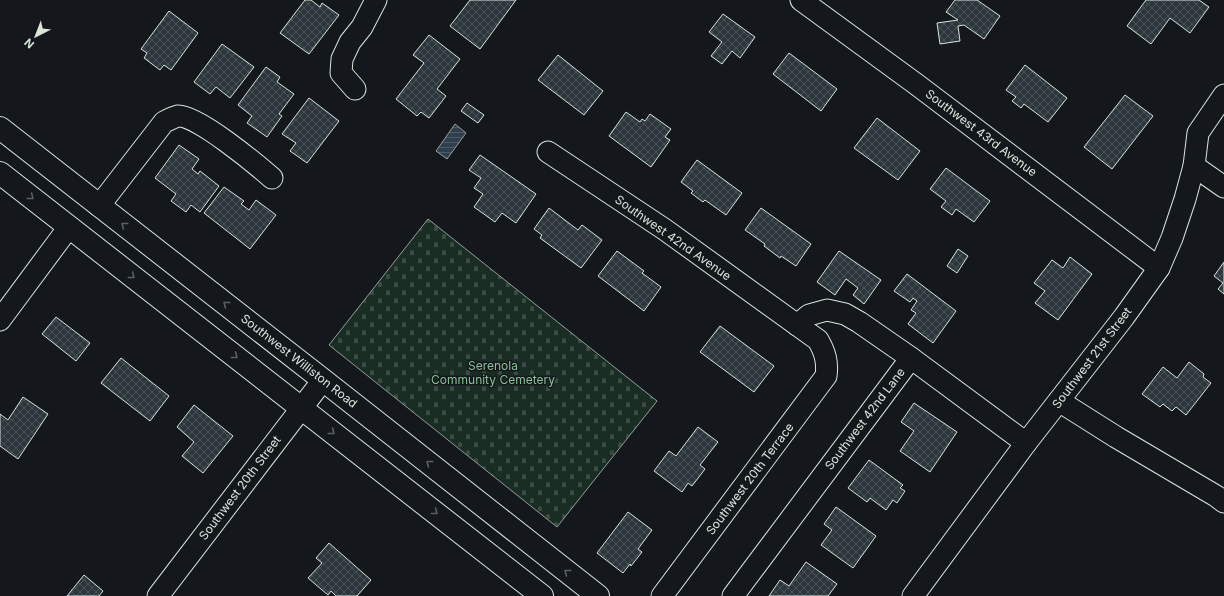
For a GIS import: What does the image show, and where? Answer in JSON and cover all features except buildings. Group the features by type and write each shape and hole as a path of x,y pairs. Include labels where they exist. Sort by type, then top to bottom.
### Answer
{"highway":[{"name":"Southwest Williston Road","path":"0,128 324,380 598,596"},
{"path":"0,173 542,596"}],"street":[{"path":"355,89 341,72 342,59 350,42 362,27 376,0"},
{"name":"Southwest 43rd Avenue","path":"801,0 916,84 1159,268"},
{"name":"Southwest 21st Street","path":"913,596 1026,443 1124,317 1159,268 1172,238 1194,166 1198,133 1224,96"},
{"path":"99,206 164,122 178,116 198,123 247,157 272,178"},
{"name":"Southwest 42nd Avenue","path":"548,152 664,229 818,340 823,348 826,358"},
{"path":"1194,166 1224,187"},
{"path":"0,320 68,227"},
{"path":"797,325 809,315 827,310 845,314 911,358"},
{"name":"Southwest 20th Terrace","path":"662,596 826,376 826,358"},
{"name":"Southwest 42nd Lane","path":"733,596 911,358 1026,443"},
{"name":"Southwest 20th Street","path":"158,596 324,380"},
{"path":"1059,401 1224,502"}],"green space":[{"name":"Serenola Community Cemetery","path":"428,219 657,401 557,527 329,345"}],"water":[{"path":"455,124 466,133 447,159 436,151"}]}
